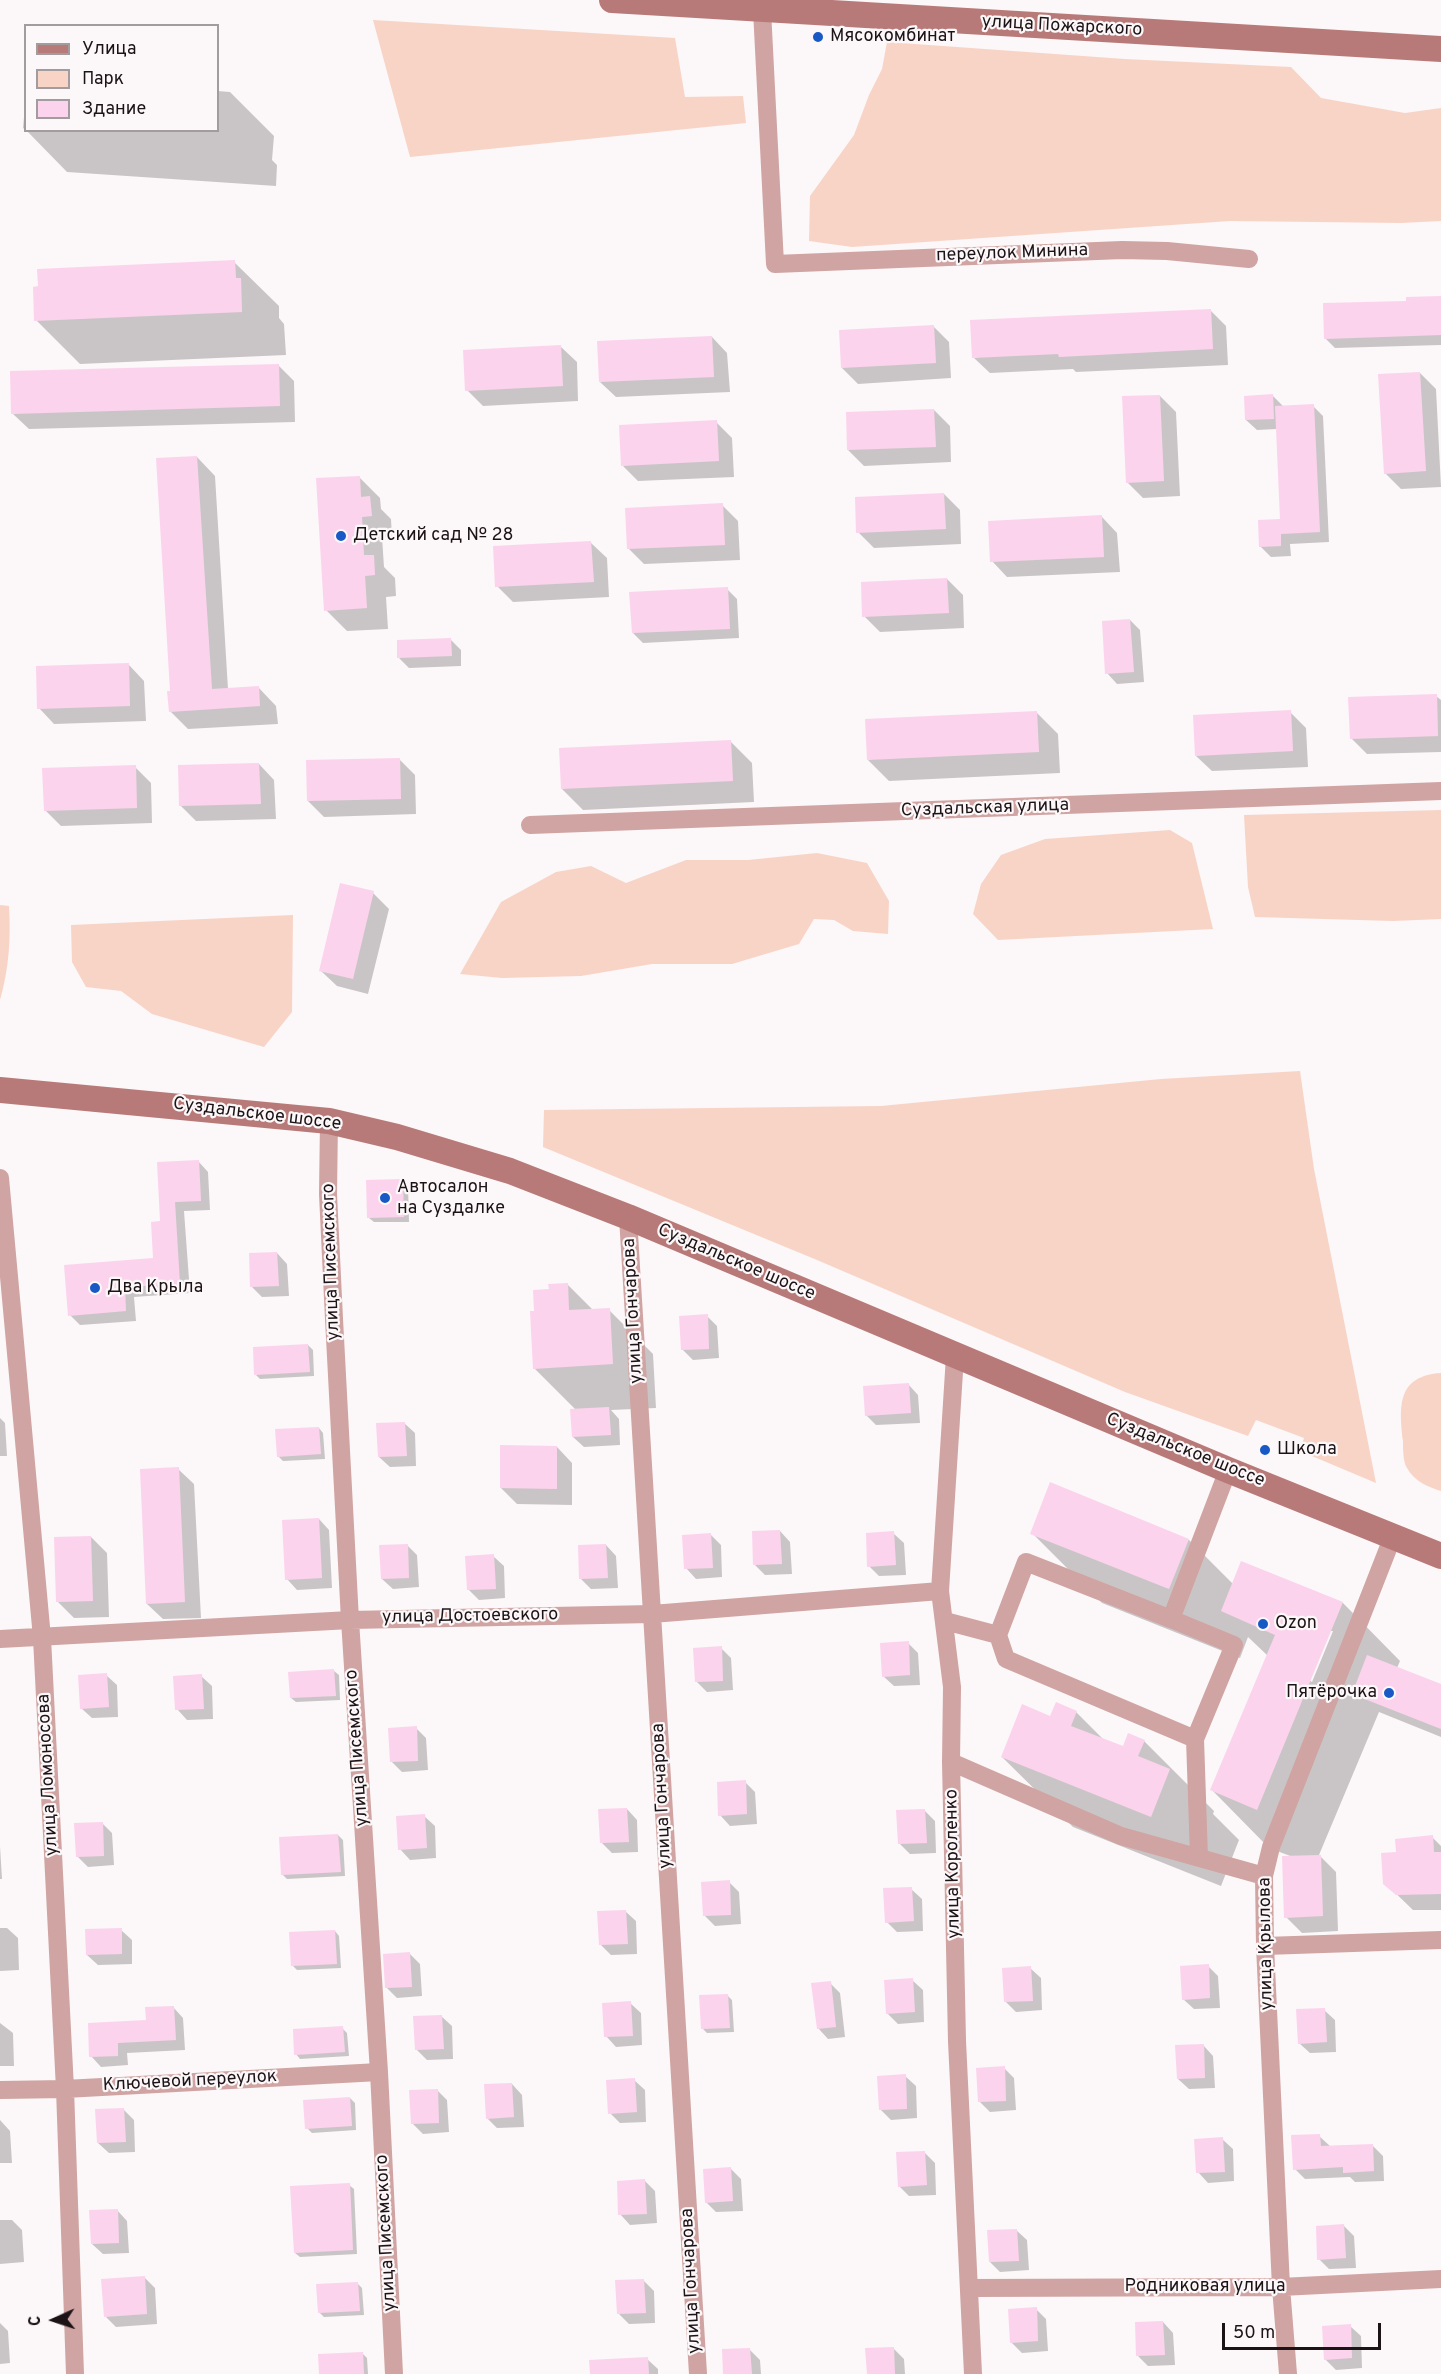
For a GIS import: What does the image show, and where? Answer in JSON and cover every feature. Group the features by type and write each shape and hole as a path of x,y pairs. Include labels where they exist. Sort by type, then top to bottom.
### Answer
{"main road":[{"name":"улица Пожарского","path":"612,0 1441,49"},
{"name":"Суздальское шоссе","path":"0,1089 329,1121 407,1140 510,1171 628,1218 1228,1470 1441,1556"}],"street":[{"name":"переулок Минина","path":"762,10 775,264 1122,250 1167,251 1249,258"},
{"name":"Суздальская улица","path":"530,825 1441,791"},
{"name":"улица Писемского","path":"329,1121 329,1206 350,1620 379,2072 394,2374"},
{"name":"улица Ломоносова","path":"0,1178 42,1638 75,2374"},
{"name":"улица Гончарова","path":"628,1218 698,2374"},
{"name":"улица Короленко","path":"955,1356 940,1591 952,1687 951,1762 957,2041 973,2374"},
{"path":"1171,1619 1228,1470"},
{"name":"улица Крылова","path":"1288,2374 1281,2287 1264,1946 1264,1876 1271,1848 1393,1536"},
{"path":"1195,1739 1006,1659 998,1635 1026,1562 1234,1645 1195,1739 1199,1857"},
{"name":"улица Достоевского","path":"0,1639 350,1620 652,1614 940,1591"},
{"path":"945,1621 998,1635"},
{"path":"951,1762 1121,1836 1264,1876"},
{"path":"1264,1946 1441,1940"},
{"name":"Ключевой переулок","path":"0,2090 64,2089 379,2072"},
{"name":"Родниковая улица","path":"969,2288 1281,2287 1441,2279"}],"green space":[{"path":"373,20 675,38 685,97 743,96 746,123 410,157"},
{"path":"887,42 1125,59 1291,67 1321,98 1405,113 1441,108 1441,221 1401,223 1230,221 852,247 809,241 810,196 854,135 869,95 882,69"},
{"path":"1441,810 1441,919 1393,921 1255,917 1248,887 1244,815"},
{"path":"1170,830 1192,843 1213,929 998,940 973,914 981,884 1001,855 1045,839"},
{"path":"817,853 867,863 889,901 888,934 853,931 834,920 814,919 799,944 732,964 652,964 581,976 502,978 460,974 501,902 556,872 591,866 626,883 686,860 748,860"},
{"path":"0,905 9,906 10,930 9,953 0,1000"},
{"path":"293,915 292,1012 264,1047 152,1014 121,991 86,987 72,962 71,925"},
{"path":"1300,1071 1314,1169 1376,1483 1300,1451 1304,1438 1256,1420 1248,1436 1125,1392 817,1260 543,1147 544,1110 881,1106 1161,1079"},
{"path":"1441,1373 1441,1491 1413,1477 1407,1468 1401,1416 1404,1395 1409,1387 1416,1380 1427,1375"}],"building":[{"path":"235,260 236,278 241,278 242,312 34,321 33,287 38,286 37,269"},
{"path":"1441,296 1441,335 1324,339 1323,303 1406,301 1406,297"},
{"path":"1211,309 1213,349 1059,357 1058,354 972,358 970,320"},
{"path":"934,325 936,363 841,368 839,330"},
{"path":"712,336 714,377 599,382 597,341"},
{"path":"561,345 563,386 465,391 463,350"},
{"path":"279,364 280,406 11,414 10,371"},
{"path":"1420,372 1426,471 1384,474 1378,374"},
{"path":"1273,394 1274,419 1245,420 1244,396"},
{"path":"1160,395 1164,481 1126,483 1122,396"},
{"path":"1314,404 1320,532 1281,534 1281,546 1259,547 1258,520 1280,519 1275,406"},
{"path":"934,409 936,447 847,450 846,412"},
{"path":"717,420 719,461 621,466 619,425"},
{"path":"197,456 212,689 259,686 260,706 169,712 167,691 170,691 156,458"},
{"name":"Детский сад № 28","path":"360,476 361,497 370,496 372,516 362,517 364,555 374,555 375,575 365,576 367,608 324,611 316,478"},
{"path":"944,493 946,529 856,533 855,497"},
{"path":"723,503 725,545 627,549 625,508"},
{"path":"1102,515 1104,557 990,562 988,521"},
{"path":"591,541 594,582 495,587 493,546"},
{"path":"947,578 949,613 862,617 861,582"},
{"path":"728,587 730,629 632,633 629,592"},
{"path":"1130,619 1134,672 1105,674 1102,621"},
{"path":"451,638 452,656 397,658 397,640"},
{"path":"129,663 130,706 37,709 36,666"},
{"path":"1437,694 1438,736 1350,739 1348,697"},
{"path":"1291,710 1293,751 1195,756 1193,715"},
{"path":"1037,711 1039,752 867,760 865,719"},
{"path":"731,740 733,781 561,789 559,748"},
{"path":"400,758 401,799 307,801 306,760"},
{"path":"259,763 261,804 179,806 178,765"},
{"path":"136,765 137,808 44,811 42,768"},
{"path":"340,883 374,891 353,979 319,971"},
{"path":"199,1160 201,1201 175,1202 180,1284 125,1287 126,1311 68,1316 64,1265 153,1258 151,1222 160,1221 157,1162"},
{"name":"Автосалон на Суздалке","path":"403,1179 404,1217 367,1218 366,1180"},
{"path":"277,1252 279,1286 250,1287 249,1253"},
{"path":"568,1283 569,1310 610,1308 613,1364 533,1369 530,1311 534,1311 533,1290 549,1289 548,1284"},
{"path":"708,1314 709,1349 681,1350 679,1316"},
{"path":"308,1344 310,1372 254,1375 253,1347"},
{"path":"909,1383 911,1413 865,1416 863,1386"},
{"path":"609,1407 611,1435 572,1437 570,1409"},
{"path":"405,1422 407,1456 378,1457 376,1423"},
{"path":"319,1427 321,1454 277,1457 275,1429"},
{"path":"500,1445 557,1446 557,1489 500,1488"},
{"path":"179,1467 185,1602 146,1604 140,1469"},
{"path":"1050,1482 1189,1539 1169,1589 1030,1534"},
{"path":"319,1518 322,1578 285,1580 282,1520"},
{"path":"780,1530 782,1564 753,1565 752,1531"},
{"path":"894,1531 896,1565 867,1567 866,1533"},
{"path":"711,1533 713,1568 684,1569 682,1535"},
{"path":"91,1536 93,1601 56,1602 54,1537"},
{"path":"408,1544 409,1578 381,1579 379,1545"},
{"path":"606,1544 608,1578 579,1579 578,1545"},
{"path":"494,1554 496,1589 467,1590 465,1556"},
{"path":"1241,1561 1343,1602 1257,1810 1210,1790 1275,1635 1221,1611"},
{"path":"909,1641 910,1675 882,1677 880,1643"},
{"path":"722,1646 723,1681 695,1682 693,1648"},
{"path":"1367,1655 1441,1684 1441,1729 1352,1694"},
{"path":"334,1669 336,1696 290,1698 288,1672"},
{"path":"107,1673 109,1707 80,1709 78,1675"},
{"path":"202,1674 204,1709 175,1710 173,1676"},
{"path":"1056,1702 1077,1711 1071,1726 1123,1746 1128,1733 1145,1740 1138,1756 1170,1769 1151,1817 1001,1757 1022,1704 1050,1716"},
{"path":"417,1726 418,1761 390,1762 388,1728"},
{"path":"746,1780 747,1814 718,1816 717,1782"},
{"path":"627,1808 629,1842 600,1843 598,1809"},
{"path":"925,1809 927,1843 898,1844 896,1810"},
{"path":"425,1814 427,1848 398,1850 396,1816"},
{"path":"103,1822 104,1856 76,1857 74,1823"},
{"path":"338,1834 341,1872 281,1875 279,1837"},
{"path":"1433,1835 1434,1852 1441,1852 1441,1894 1396,1895 1383,1884 1381,1853 1396,1852 1395,1839"},
{"path":"1321,1855 1323,1916 1284,1918 1282,1856"},
{"path":"730,1880 731,1915 703,1916 701,1882"},
{"path":"912,1887 914,1921 885,1923 883,1888"},
{"path":"626,1910 628,1944 599,1945 597,1911"},
{"path":"122,1928 122,1954 86,1955 85,1929"},
{"path":"335,1930 337,1964 291,1966 289,1932"},
{"path":"410,1952 412,1987 385,1988 383,1954"},
{"path":"1209,1964 1210,1998 1182,2000 1180,1966"},
{"path":"1031,1966 1033,2001 1004,2002 1002,1968"},
{"path":"913,1978 915,2012 886,2014 884,1980"},
{"path":"831,1981 836,2027 817,2029 811,1983"},
{"path":"728,1994 730,2028 701,2029 699,1995"},
{"path":"631,2001 633,2036 604,2037 602,2003"},
{"path":"174,2006 176,2040 118,2043 118,2056 89,2057 88,2023 146,2020 145,2007"},
{"path":"1325,2008 1327,2042 1298,2044 1296,2009"},
{"path":"442,2015 444,2049 415,2050 413,2016"},
{"path":"343,2026 345,2052 294,2055 293,2029"},
{"path":"1204,2044 1205,2078 1177,2079 1175,2045"},
{"path":"1005,2066 1006,2101 978,2102 976,2068"},
{"path":"906,2074 907,2109 879,2110 877,2076"},
{"path":"635,2078 637,2112 608,2114 606,2080"},
{"path":"512,2083 514,2117 486,2119 484,2084"},
{"path":"438,2089 439,2123 411,2124 409,2090"},
{"path":"350,2097 352,2126 305,2129 303,2100"},
{"path":"124,2108 126,2142 97,2143 95,2109"},
{"path":"1320,2134 1321,2146 1373,2144 1374,2171 1343,2173 1343,2167 1293,2170 1291,2135"},
{"path":"1223,2137 1225,2172 1196,2173 1194,2139"},
{"path":"925,2151 927,2185 898,2187 896,2152"},
{"path":"731,2167 733,2201 705,2203 703,2169"},
{"path":"645,2179 647,2214 618,2215 617,2181"},
{"path":"350,2183 353,2250 294,2253 290,2186"},
{"path":"118,2209 119,2243 91,2244 89,2210"},
{"path":"1344,2224 1346,2258 1317,2260 1316,2226"},
{"path":"1017,2229 1019,2261 989,2262 987,2230"},
{"path":"145,2276 147,2314 104,2317 101,2279"},
{"path":"644,2279 646,2313 617,2314 615,2280"},
{"path":"358,2282 360,2311 318,2313 316,2284"},
{"path":"1037,2307 1038,2341 1010,2343 1008,2309"},
{"path":"1163,2321 1165,2355 1136,2356 1135,2322"},
{"path":"1351,2324 1352,2358 1324,2360 1322,2326"},
{"path":"894,2347 895,2374 867,2374 865,2348"},
{"path":"750,2348 752,2374 723,2374 722,2349"},
{"path":"363,2352 364,2374 319,2374 318,2354"},
{"path":"648,2357 649,2374 590,2374 589,2360"}],"place":[{"name":"Мясокомбинат","path":"818,37"},
{"name":"Детский сад № 28","path":"341,536"},
{"name":"Автосалон на Суздалке","path":"385,1198"},
{"name":"Два Крыла","path":"95,1288"},
{"name":"Школа","path":"1265,1450"},
{"name":"Ozon","path":"1263,1624"},
{"name":"Пятёрочка","path":"1389,1693"}]}
